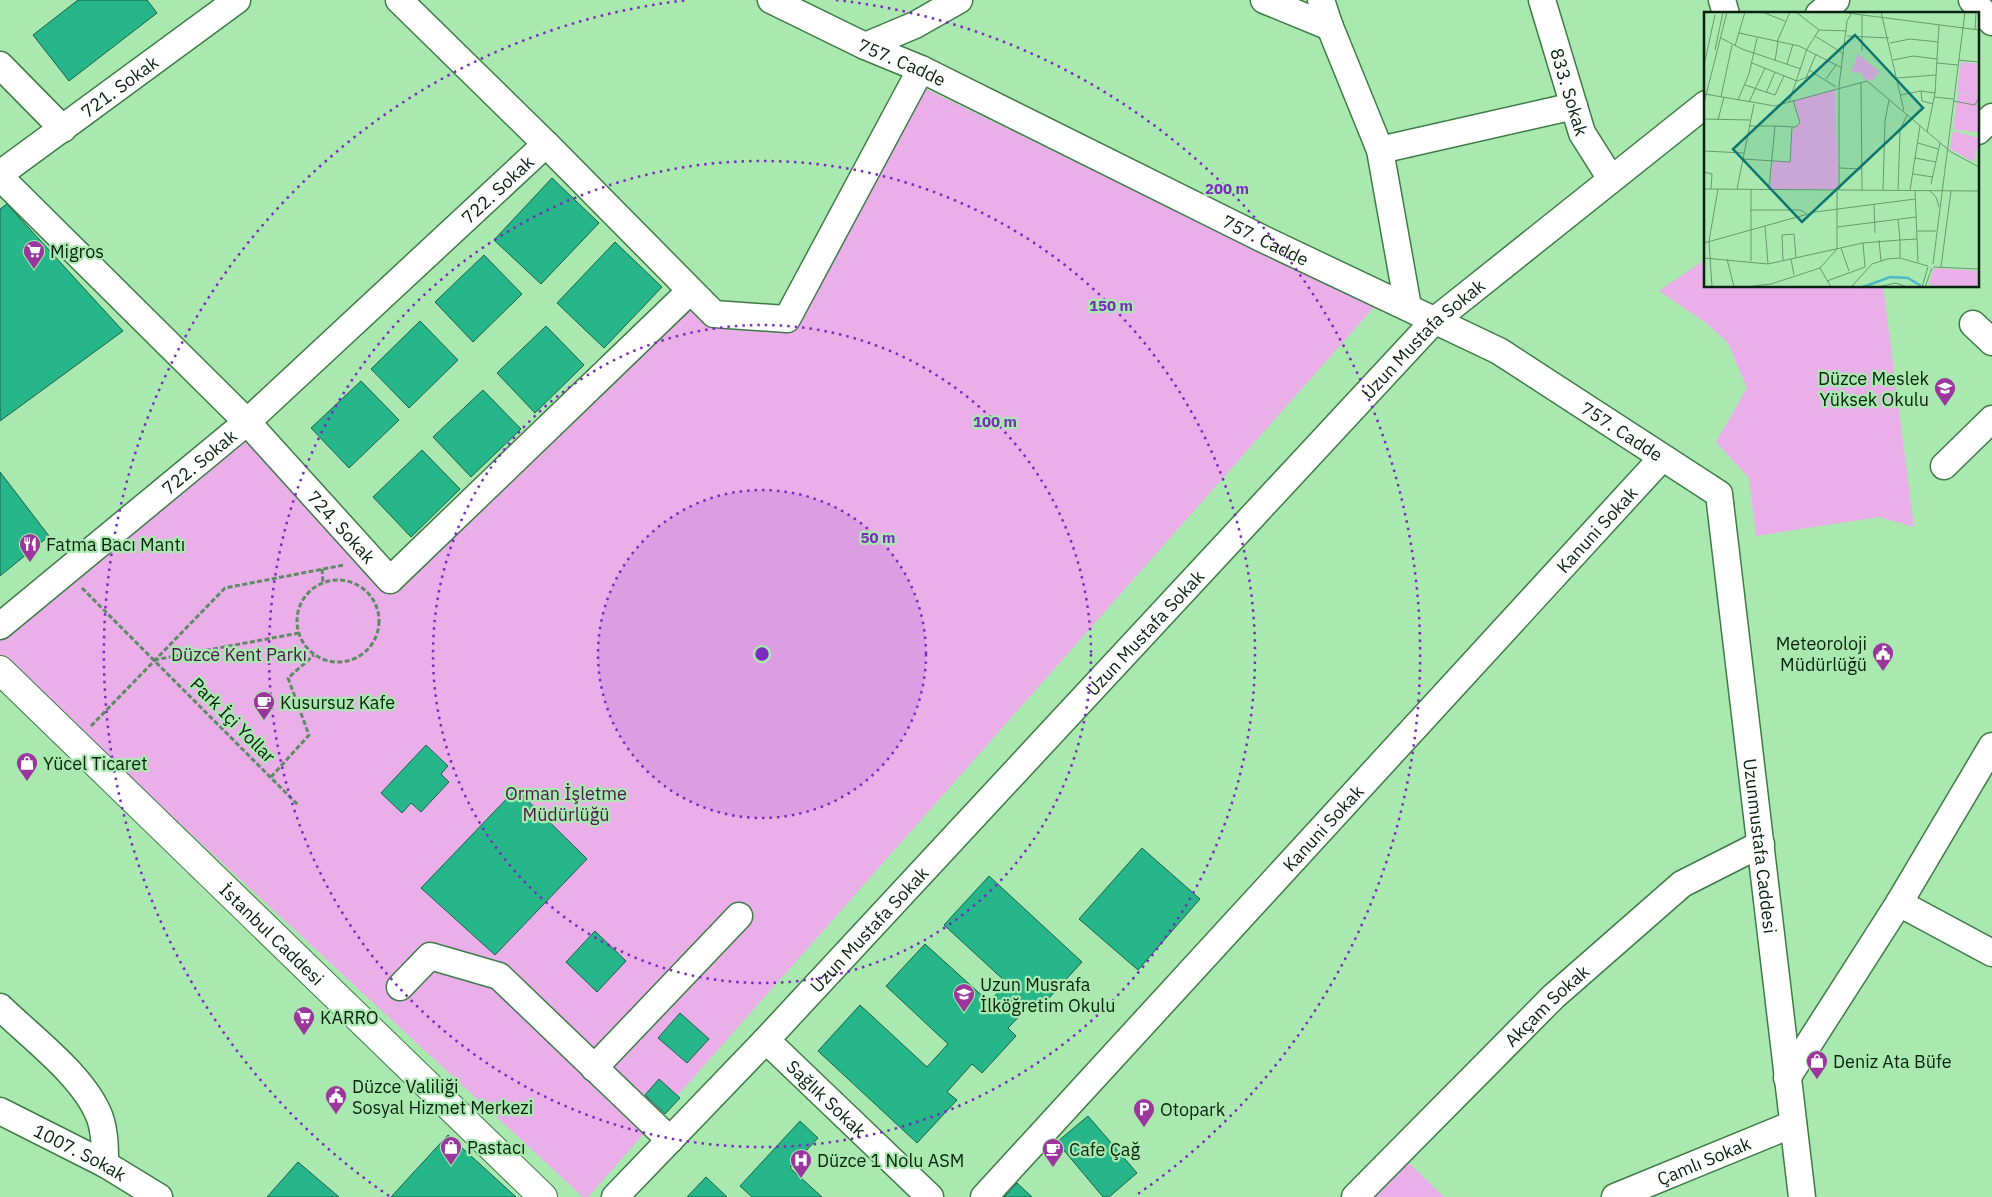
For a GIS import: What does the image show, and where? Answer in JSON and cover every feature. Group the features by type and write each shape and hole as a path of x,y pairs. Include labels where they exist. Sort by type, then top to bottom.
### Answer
{"main road":[{"name":"İstanbul Caddesi","path":"0,670 543,1197"}],"street":[{"name":"721. Sokak","path":"0,175 237,0"},
{"path":"399,0 546,144"},
{"name":"757. Cadde","path":"771,0 864,46 920,69 1264,240 1500,351 1719,494"},
{"path":"864,46 915,25 959,0"},
{"path":"1264,0 1330,27"},
{"path":"1322,0 1330,27 1380,150 1408,307"},
{"name":"833. Sokak","path":"1542,0 1582,133 1611,179"},
{"path":"1821,12 1836,0"},
{"path":"1972,0 1992,22"},
{"path":"0,65 63,129"},
{"name":"722. Sokak","path":"0,626 247,422 546,144 714,314 787,319 920,69"},
{"path":"1380,150 1574,106"},
{"name":"Uzun Mustafa Sokak","path":"615,1197 766,1040 1434,321 1704,106"},
{"path":"1980,129 1992,117"},
{"name":"724. Sokak","path":"0,175 247,422 390,580 690,291"},
{"path":"1973,324 1992,342"},
{"path":"1944,466 1992,419"},
{"name":"Kanuni Sokak","path":"984,1197 1662,458"},
{"name":"Uzunmustafa Caddesi","path":"1719,494 1802,1197"},
{"path":"1787,1078 1899,903 1992,746"},
{"name":"Akçam Sokak","path":"1355,1197 1552,997 1667,896 1682,884 1760,844"},
{"path":"1899,903 1992,954"},
{"path":"594,1068 739,916"},
{"path":"400,987 430,956 498,976 670,1140"},
{"path":"0,1007 80,1083 92,1100 105,1140 104,1164"},
{"name":"Sağlık Sokak","path":"766,1040 930,1197"},
{"name":"1007. Sokak","path":"0,1111 104,1164 159,1197"},
{"name":"Çamlı Sokak","path":"1615,1197 1793,1124"}],"path":[{"path":"74,742 225,588 372,560"},
{"path":"322,569 323,583"},
{"name":"Park İçi Yollar","path":"66,571 298,805"},
{"path":"341,580 354,583 365,591 374,602 378,615 378,628 374,641 365,652 353,659 340,662 326,661 314,655 304,645 299,633 297,620 299,607 305,596 323,583 341,580"},
{"name":"Park İçi Yollar","path":"154,660 299,633"},
{"name":"Park İçi Yollar","path":"271,777 310,735 288,678 314,655"}],"green space":[{"name":"Orman İşletme Müdürlüğü","path":"920,86 1374,307 588,1197 583,1197 0,657 0,639 244,437 392,588 688,307 785,328"},
{"path":"1704,260 1704,288 1883,288 1914,527 1879,517 1756,536 1749,478 1716,442 1747,388 1728,343 1705,322 1659,291"},
{"path":"1399,1153 1444,1197 1355,1197"}],"building":[{"path":"78,0 147,0 157,13 69,81 33,35"},
{"path":"552,178 599,223 541,284 494,240"},
{"name":"Migros","path":"7,204 123,331 0,421 0,209"},
{"path":"615,242 662,287 604,348 557,303"},
{"path":"484,255 522,294 473,342 435,302"},
{"path":"420,321 458,360 409,408 371,369"},
{"path":"546,326 584,365 535,413 497,373"},
{"path":"361,381 399,420 349,468 311,428"},
{"path":"483,390 521,429 471,477 433,437"},
{"path":"422,450 460,489 411,537 373,497"},
{"path":"0,472 49,536 0,576"},
{"path":"426,745 448,766 441,774 449,782 421,812 411,803 402,813 381,793"},
{"name":"Orman İşletme Müdürlüğü","path":"516,789 587,859 495,955 421,888"},
{"path":"1142,848 1200,899 1138,970 1079,919"},
{"name":"Uzun Musrafa İlköğretim Okulu","path":"989,876 1082,962 1037,1011 1030,1005 1008,1028 1016,1036 982,1073 972,1064 947,1092 957,1100 917,1143 818,1051 860,1005 927,1067 948,1044 886,986 925,944 989,1002 1007,983 944,925"},
{"path":"595,931 626,961 597,992 566,962"},
{"path":"680,1013 709,1039 687,1063 658,1038"},
{"path":"659,1079 680,1098 665,1114 645,1095"},
{"path":"1088,1116 1137,1173 1109,1197 1103,1197 1057,1142"},
{"path":"800,1121 818,1138 790,1168 822,1197 752,1197 740,1186"},
{"name":"Pastacı","path":"448,1135 516,1197 391,1197"},
{"path":"298,1162 339,1197 267,1197"},
{"path":"706,1177 727,1197 687,1197"},
{"path":"1017,1183 1032,1197 1004,1197"}],"place":[{"name":"Migros","path":"34,270"},
{"name":"Düzce Meslek Yüksek Okulu","path":"1945,407"},
{"name":"Fatma Bacı Mantı","path":"30,563"},
{"name":"Meteoroloji Müdürlüğü","path":"1883,672"},
{"name":"Kusursuz Kafe","path":"264,721"},
{"name":"Yücel Ticaret","path":"27,782"},
{"name":"Uzun Musrafa İlköğretim Okulu","path":"964,1013"},
{"name":"KARRO","path":"304,1036"},
{"name":"Deniz Ata Büfe","path":"1817,1080"},
{"name":"Düzce Valiliği Sosyal Hizmet Merkezi","path":"336,1115"},
{"name":"Otopark","path":"1144,1128"},
{"name":"Pastacı","path":"451,1166"},
{"name":"Cafe Çağ","path":"1053,1168"},
{"name":"Düzce 1 Nolu ASM","path":"801,1179"}],"park label":[{"name":"Düzce Kent Parkı","path":"239,654"}]}
